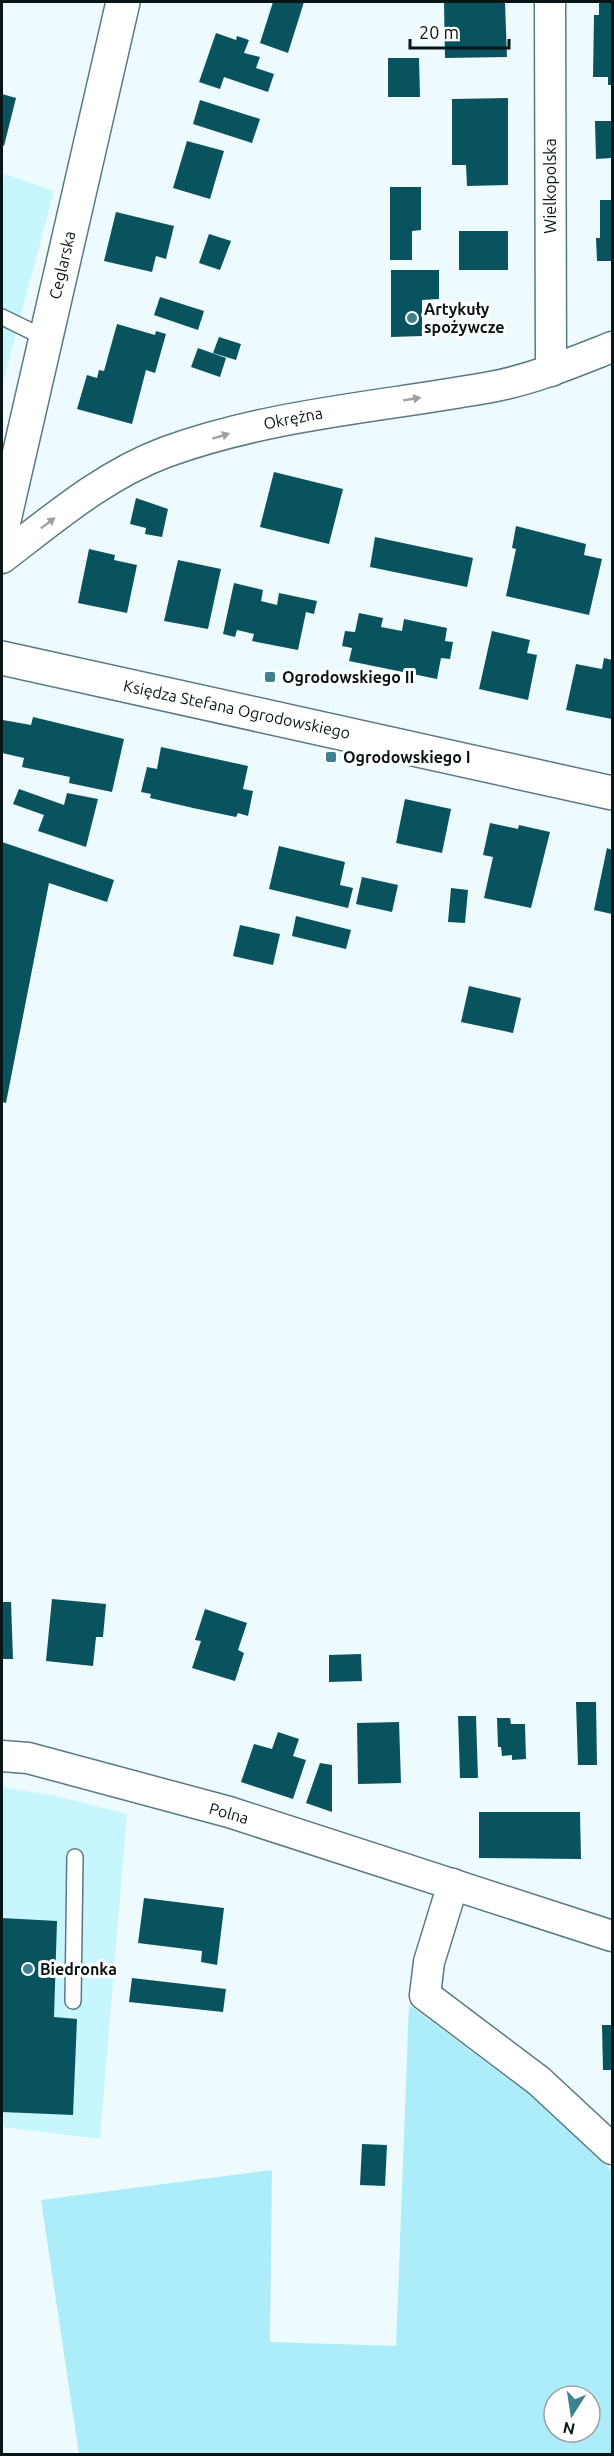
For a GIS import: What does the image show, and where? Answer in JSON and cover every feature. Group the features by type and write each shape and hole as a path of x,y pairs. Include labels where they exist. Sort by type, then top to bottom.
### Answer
{"street":[{"name":"Ceglarska","path":"2,529 123,2"},
{"name":"Wielkopolska","path":"550,2 551,371"},
{"name":"Okrężna","path":"2,558 101,483 164,453 252,426 304,415 498,386 551,371 612,347"},
{"name":"Księdza Stefana Ogrodowskiego","path":"2,658 612,792"},
{"name":"Polna","path":"2,1756 28,1758 229,1812 612,1936"},
{"path":"453,1884 429,1962 425,1995 539,2081 612,2149"}],"lane":[{"path":"2,317 45,338"},
{"path":"73,2001 75,1857"}],"shaded area":[{"path":"2,173 54,191 2,386"},
{"path":"2,1787 56,1796 127,1814 100,2139 2,2127"},
{"path":"409,2005 531,2095 612,2171 612,2454 79,2454 41,2200 272,2170 270,2342 396,2346"}],"building":[{"path":"273,2 304,2 288,53 260,43"},
{"path":"444,2 505,2 507,57 445,58"},
{"path":"599,2 612,2 612,85 608,85 608,77 593,77 594,15 599,15"},
{"path":"216,33 236,40 237,36 249,40 244,53 260,57 256,68 274,74 268,92 224,77 220,89 199,82"},
{"path":"388,58 419,58 420,97 388,97"},
{"path":"2,94 16,98 4,146 2,145"},
{"path":"508,98 508,185 467,186 466,165 452,165 452,99"},
{"path":"200,100 260,119 252,143 193,124"},
{"path":"595,121 612,121 612,158 596,159"},
{"path":"187,141 224,151 210,199 173,188"},
{"path":"390,187 421,187 421,230 412,231 412,260 390,260"},
{"path":"600,200 612,200 612,261 597,261 596,238 600,238"},
{"path":"116,212 174,226 166,259 156,256 152,272 104,261"},
{"path":"459,231 508,231 508,270 459,270"},
{"path":"209,234 231,241 220,270 199,263"},
{"path":"391,270 439,270 439,299 422,300 422,336 391,337"},
{"path":"160,297 204,311 198,330 154,315"},
{"path":"117,324 155,335 156,331 166,334 155,373 146,370 132,424 77,409 87,375 97,378 99,370 104,371"},
{"path":"219,337 241,344 236,360 213,353"},
{"path":"198,348 226,358 220,377 191,367"},
{"path":"274,472 343,489 329,544 260,527"},
{"path":"136,498 168,509 162,537 145,534 146,528 130,524"},
{"path":"516,526 586,544 584,555 602,559 589,615 506,596 516,549 512,548"},
{"path":"375,537 473,558 467,587 370,567"},
{"path":"89,549 115,555 114,560 137,565 127,613 78,603"},
{"path":"178,560 221,569 208,629 164,621"},
{"path":"234,583 263,590 261,601 277,605 279,593 317,601 314,614 306,612 298,650 252,641 254,634 237,630 235,637 223,634"},
{"path":"359,613 383,618 381,627 402,631 404,619 447,628 445,641 453,642 450,659 441,658 437,679 349,661 352,648 342,646 345,631 355,632"},
{"path":"492,631 530,640 527,653 537,655 528,700 479,689"},
{"path":"604,658 612,660 612,719 566,710 576,664 602,669"},
{"path":"33,717 124,739 112,792 69,783 70,777 22,767 24,758 2,753 3,720 31,725"},
{"path":"161,747 248,766 243,789 253,791 248,816 238,813 236,817 193,808 150,798 151,794 141,792 147,767 157,769"},
{"path":"19,789 64,805 67,793 98,799 86,847 38,831 44,815 13,804"},
{"path":"405,799 451,809 442,853 396,843"},
{"path":"490,823 518,829 519,825 550,832 531,908 484,898 493,857 483,855"},
{"path":"2,842 114,880 107,902 49,883 6,1103 2,1102"},
{"path":"279,846 345,862 340,885 353,888 348,908 269,889"},
{"path":"607,848 612,850 612,914 594,910"},
{"path":"362,877 398,885 392,912 356,904"},
{"path":"451,888 468,890 465,923 448,922"},
{"path":"296,916 351,930 346,949 292,936"},
{"path":"240,925 280,934 273,965 233,956"},
{"path":"469,986 521,998 513,1033 461,1022"},
{"path":"52,1599 106,1604 103,1637 96,1637 93,1666 46,1661"},
{"path":"2,1602 11,1602 13,1659 2,1659"},
{"path":"205,1609 247,1623 238,1650 244,1653 235,1681 192,1668 201,1641 195,1640"},
{"path":"361,1654 362,1681 329,1682 329,1655"},
{"path":"576,1702 596,1702 597,1765 578,1765"},
{"path":"458,1716 476,1716 478,1778 460,1778"},
{"path":"497,1718 510,1718 511,1724 525,1724 526,1759 512,1760 512,1755 502,1756 501,1747 498,1747"},
{"path":"399,1722 401,1783 358,1784 357,1723"},
{"path":"278,1732 299,1739 293,1756 306,1760 293,1799 241,1782 254,1744 272,1749"},
{"path":"320,1763 332,1765 332,1812 306,1803"},
{"path":"479,1812 580,1812 581,1859 479,1858"},
{"path":"144,1898 224,1908 217,1965 201,1962 202,1951 138,1943"},
{"name":"Biedronka","path":"2,1918 57,1921 54,2017 77,2019 73,2115 2,2112"},
{"path":"132,1978 226,1989 223,2012 129,2002"},
{"path":"602,2025 612,2025 612,2070 603,2070"},
{"path":"362,2144 387,2145 385,2186 360,2185"}],"place":[{"name":"Artykuły spożywcze","path":"412,318"},
{"name":"Ogrodowskiego II","path":"270,677"},
{"name":"Ogrodowskiego I","path":"331,757"},
{"name":"Biedronka","path":"28,1969"}]}
